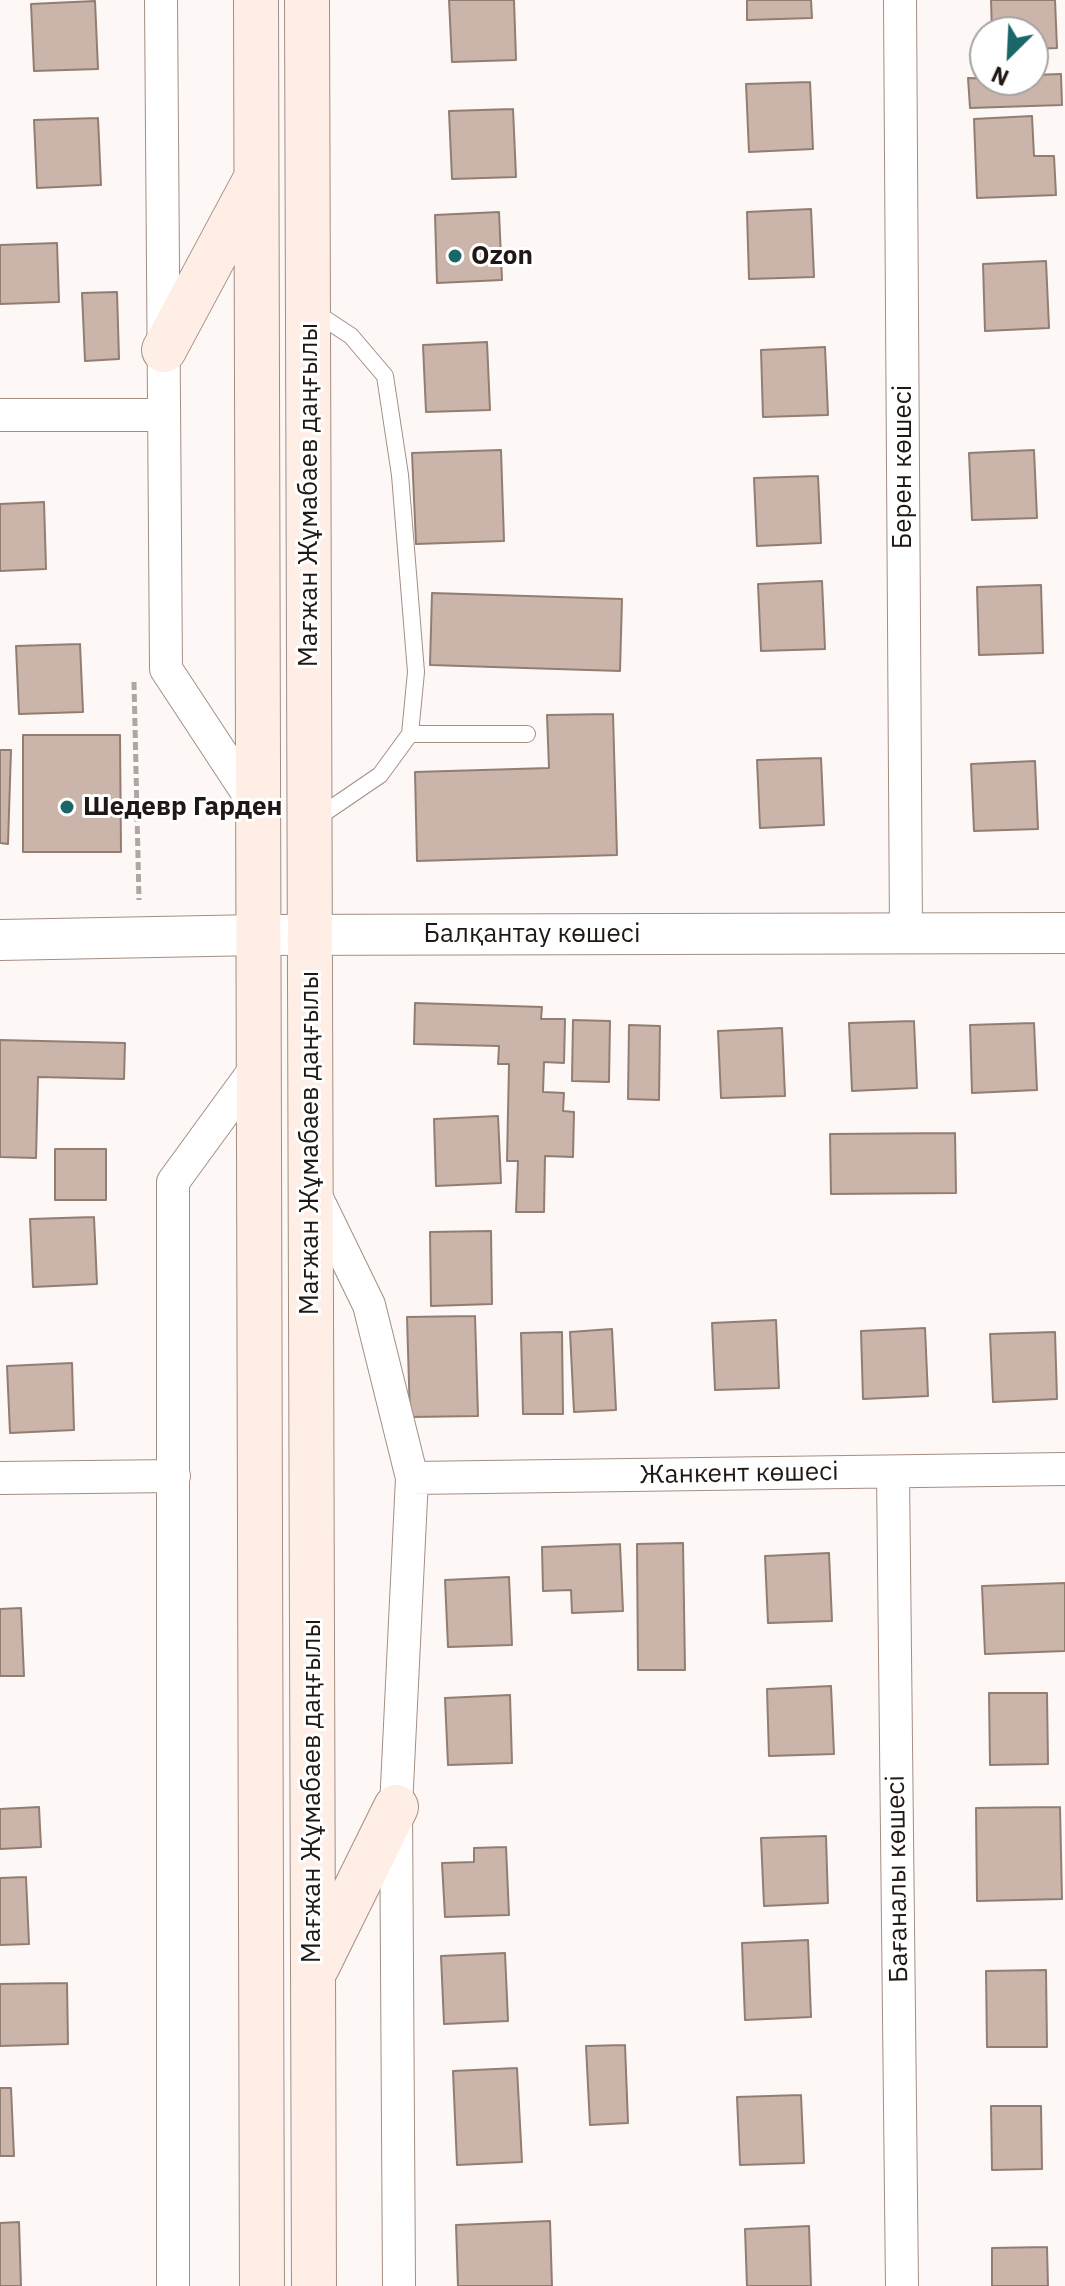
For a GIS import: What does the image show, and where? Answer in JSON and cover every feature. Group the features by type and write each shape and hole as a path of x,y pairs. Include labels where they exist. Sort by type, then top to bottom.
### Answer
{"main road":[{"name":"Мағжан Жұмабаев даңғылы","path":"256,0 262,2286"},
{"name":"Мағжан Жұмабаев даңғылы","path":"307,0 314,2286"},
{"path":"164,350 257,176"},
{"path":"313,1976 396,1807"}],"street":[{"path":"161,0 166,669 258,809"},
{"name":"Берен көшесі","path":"900,0 906,933"},
{"path":"0,415 164,415"},
{"name":"Балқантау көшесі","path":"0,940 259,935 1065,933"},
{"path":"173,2286 173,1182 259,1064"},
{"path":"310,1183 369,1305 412,1478 396,1807 399,2286"},
{"name":"Жанкент көшесі","path":"412,1478 1065,1469"},
{"name":"Бағаналы көшесі","path":"893,1472 902,2286"},
{"path":"0,1478 174,1476"}],"lane":[{"path":"308,307 351,336 385,376 400,475 415,657 410,734 380,775 309,823"},
{"path":"410,734 527,734"}],"building":[{"path":"449,0 514,0 516,60 452,62"},
{"path":"747,0 811,0 812,18 747,20"},
{"path":"991,0 1055,0 1057,48 1049,48 1049,16 992,16"},
{"path":"95,1 98,69 34,71 31,4"},
{"path":"1049,74 1061,74 1062,105 970,108 969,96 1049,96"},
{"path":"810,82 813,149 749,152 746,84"},
{"path":"513,109 516,177 452,179 449,111"},
{"path":"1032,116 1034,156 1054,156 1056,195 977,198 974,119"},
{"path":"98,118 101,185 37,188 34,120"},
{"path":"811,209 814,277 749,279 747,212"},
{"path":"499,212 502,280 437,283 435,215"},
{"path":"57,243 59,302 0,304 0,245"},
{"path":"1046,261 1049,328 985,331 983,264"},
{"path":"117,292 119,359 85,361 82,293"},
{"path":"487,342 490,410 426,412 423,345"},
{"path":"825,347 828,415 763,417 761,350"},
{"path":"501,450 504,541 416,544 412,453"},
{"path":"1034,450 1037,518 972,520 969,453"},
{"path":"818,476 821,543 757,546 754,478"},
{"path":"44,502 46,569 0,571 0,504"},
{"path":"822,581 825,649 761,651 758,584"},
{"path":"1041,585 1043,653 979,655 977,587"},
{"path":"432,593 622,599 620,671 430,665"},
{"path":"80,644 83,712 19,714 16,646"},
{"path":"613,714 617,855 417,861 415,772 549,768 547,715"},
{"path":"23,735 120,735 121,852 23,852"},
{"path":"0,750 11,750 8,844 0,843"},
{"path":"821,758 824,825 760,828 757,760"},
{"path":"1035,761 1038,829 974,831 971,764"},
{"path":"415,1003 542,1007 541,1019 565,1019 564,1063 544,1062 543,1092 564,1093 563,1111 574,1112 573,1157 545,1156 544,1212 516,1212 518,1161 507,1161 509,1064 498,1064 499,1046 414,1044"},
{"path":"573,1020 610,1021 609,1082 572,1081"},
{"path":"914,1021 917,1088 852,1091 849,1023"},
{"path":"1034,1023 1037,1090 972,1093 970,1025"},
{"path":"629,1025 660,1026 659,1100 628,1099"},
{"path":"782,1028 785,1096 721,1098 718,1031"},
{"path":"0,1040 125,1043 124,1079 38,1077 36,1158 0,1157"},
{"path":"498,1116 501,1183 436,1186 434,1119"},
{"path":"955,1133 956,1193 831,1194 830,1134"},
{"path":"55,1149 106,1149 106,1200 55,1200"},
{"path":"94,1217 97,1284 33,1287 30,1219"},
{"path":"491,1231 492,1304 431,1306 430,1232"},
{"path":"475,1316 478,1416 410,1417 407,1317"},
{"path":"776,1320 779,1388 715,1390 712,1323"},
{"path":"925,1328 928,1396 863,1399 861,1331"},
{"path":"612,1329 616,1410 574,1412 570,1332"},
{"path":"562,1332 563,1414 523,1414 521,1333"},
{"path":"1055,1332 1057,1399 993,1402 990,1334"},
{"path":"72,1363 74,1430 10,1433 7,1366"},
{"path":"683,1543 685,1670 638,1670 637,1544"},
{"path":"620,1544 623,1611 572,1613 571,1590 543,1591 542,1547"},
{"path":"829,1553 832,1621 768,1623 765,1556"},
{"path":"509,1577 512,1645 448,1647 445,1580"},
{"path":"1065,1583 1065,1651 985,1654 982,1586"},
{"path":"21,1608 24,1676 0,1676 0,1609"},
{"path":"831,1686 834,1754 769,1756 767,1689"},
{"path":"989,1693 1047,1693 1048,1764 990,1765"},
{"path":"510,1695 512,1763 448,1765 445,1698"},
{"path":"39,1807 41,1847 0,1849 0,1809"},
{"path":"1060,1807 1062,1899 977,1901 976,1808"},
{"path":"826,1836 828,1903 764,1906 761,1838"},
{"path":"506,1847 509,1915 445,1917 442,1863 474,1862 474,1848"},
{"path":"26,1877 29,1944 0,1945 0,1878"},
{"path":"808,1940 811,2017 745,2020 742,1943"},
{"path":"505,1953 508,2021 444,2024 441,1956"},
{"path":"1046,1970 1047,2047 987,2047 986,1971"},
{"path":"67,1983 68,2044 0,2046 0,1984"},
{"path":"625,2045 628,2123 590,2125 586,2046"},
{"path":"517,2068 522,2162 457,2165 453,2071"},
{"path":"0,2088 11,2088 14,2156 0,2156"},
{"path":"801,2095 804,2163 740,2165 737,2097"},
{"path":"991,2106 1041,2106 1042,2169 992,2170"},
{"path":"550,2221 552,2286 458,2286 456,2225"},
{"path":"19,2222 21,2286 0,2286 0,2223"},
{"path":"809,2226 811,2286 747,2286 745,2229"},
{"path":"1047,2247 1048,2286 992,2286 992,2248"}],"place":[{"name":"Ozon","path":"455,256"},
{"name":"Шедевр Гарден","path":"67,807"}]}
